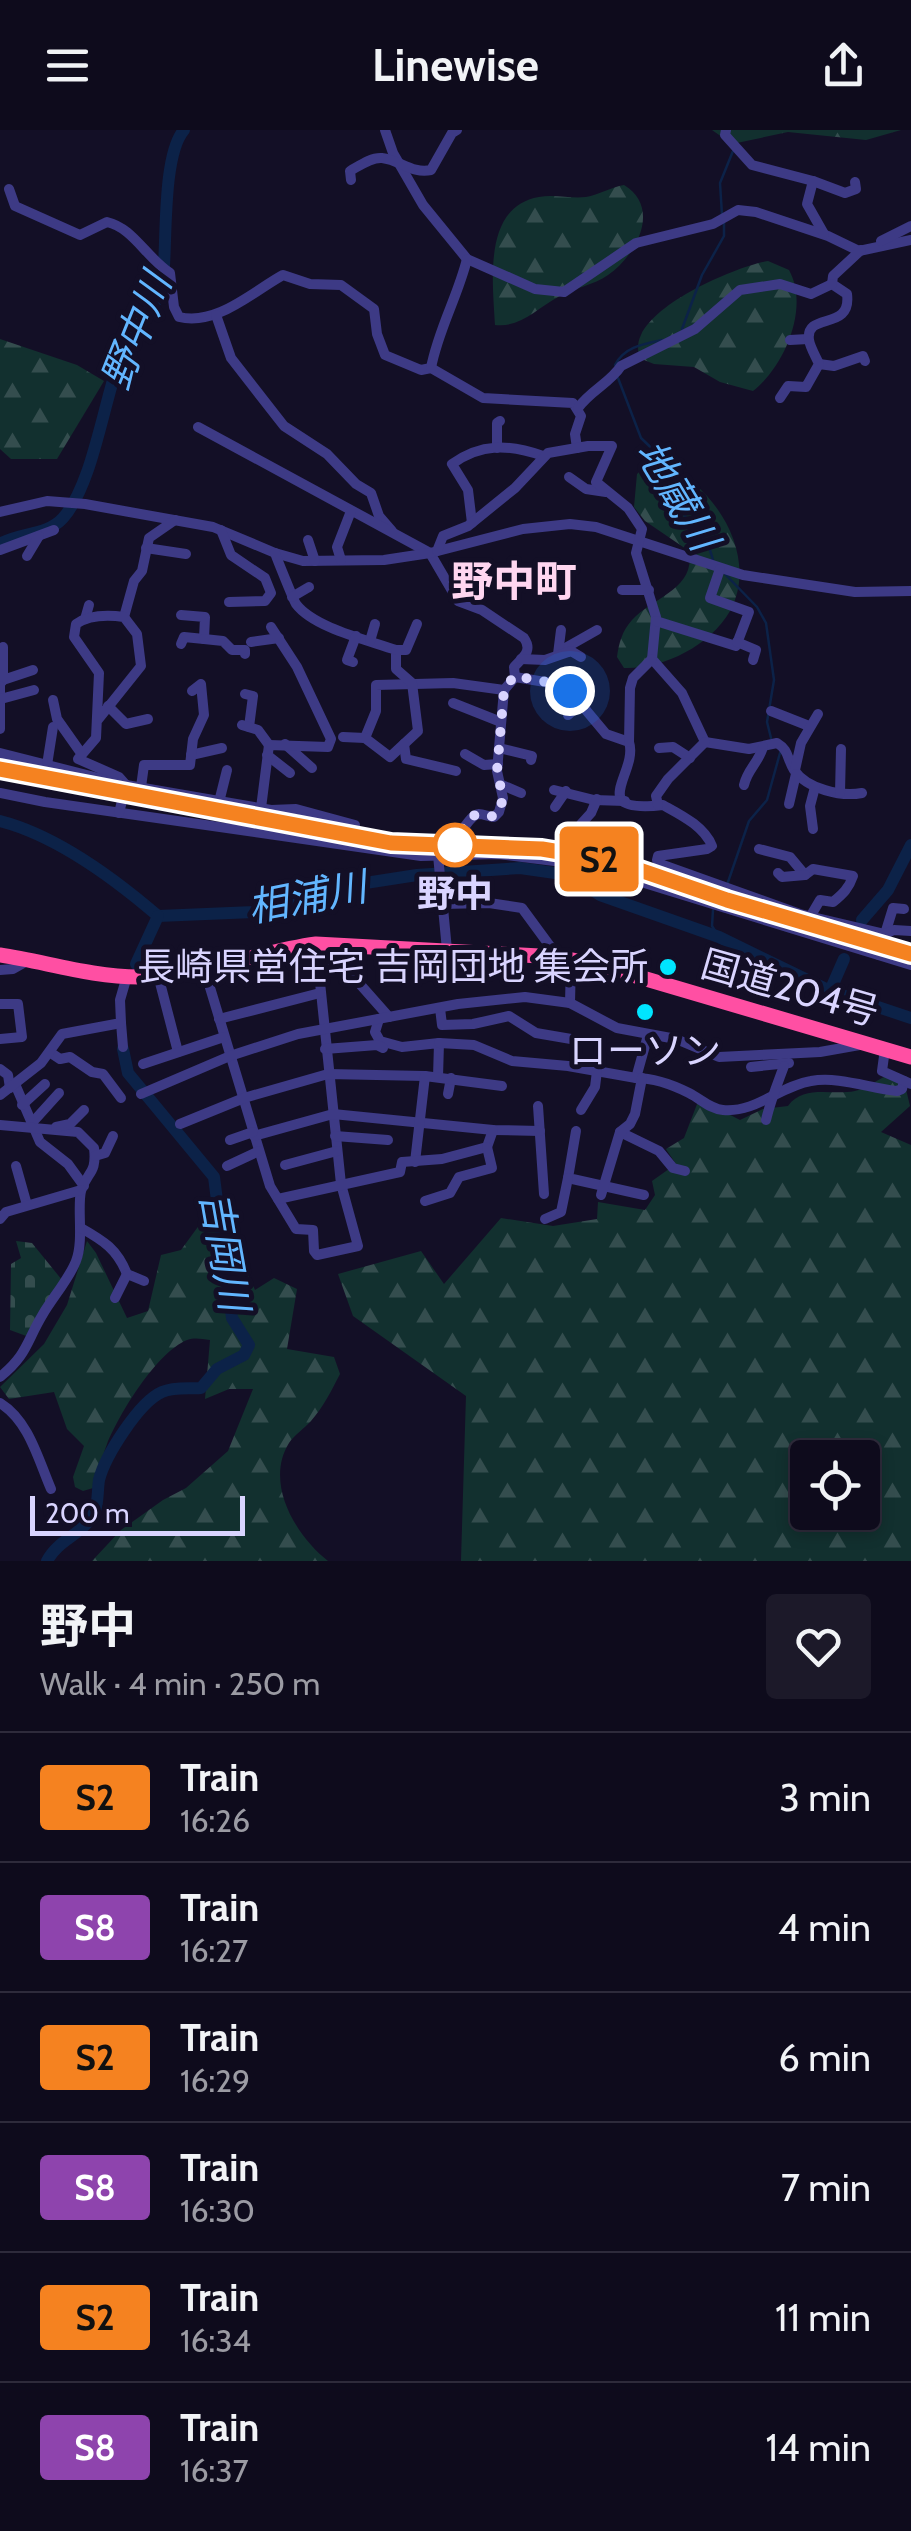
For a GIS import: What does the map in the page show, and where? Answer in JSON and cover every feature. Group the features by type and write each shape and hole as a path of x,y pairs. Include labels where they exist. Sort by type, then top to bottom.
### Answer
{"highway":[{"name":"国道204号","path":"0,954 127,976 205,970 279,950 446,950 564,958 911,1057"}],"street":[{"path":"385,130 393,153 423,205 467,259 535,289 554,293 564,292 636,243 713,224 738,210 756,212 824,235 859,251 911,240"},
{"path":"350,180 350,170 373,159 382,158 422,172 431,170 457,130"},
{"path":"726,130 726,135 752,164 845,192 856,189 854,182"},
{"path":"813,181 807,204 824,235"},
{"path":"9,190 15,206 80,235 107,222 129,230 152,261 170,273 179,317 191,320 216,316 283,275 310,284 341,285 374,309 377,334 386,355 421,370 431,368 483,398 573,404 581,416 575,434 577,448"},
{"path":"832,284 834,276 859,251 911,226"},
{"path":"431,368 467,259"},
{"path":"578,408 588,395 613,378 620,366 696,328 740,290 780,284 811,294 832,284"},
{"path":"808,338 817,324 839,318 846,310 847,294 832,284"},
{"path":"216,316 231,358 284,426 327,454 371,494 379,516 396,536"},
{"path":"790,340 808,338"},
{"path":"808,338 819,364"},
{"path":"819,364 834,366 863,356 865,361"},
{"path":"780,398 788,386 806,387 819,364"},
{"path":"497,448 500,421"},
{"path":"198,427 396,536 433,552 458,601 482,610 524,638 528,651 514,667 514,676 504,690 499,812 489,818 475,815 464,830 450,838"},
{"path":"433,552 443,536 472,522 515,488 548,452 612,446 596,482 639,520 642,529 636,553 656,621 652,659 630,688 632,751 619,787 625,801"},
{"path":"472,522 468,490 452,464 475,450 497,448 543,456"},
{"path":"569,477 586,490 607,492"},
{"path":"0,512 63,501 85,504 221,530 275,553 314,561 384,560 552,525 596,527 720,570 856,592 911,591"},
{"path":"341,560 336,548 351,511"},
{"path":"124,617 134,581 142,571 149,538 176,520"},
{"path":"0,550 54,530"},
{"path":"221,530 231,555 265,578 272,594 265,601 229,602"},
{"path":"27,556 39,536"},
{"path":"308,540 314,561"},
{"path":"146,548 186,554"},
{"path":"275,553 291,586 292,598 316,621 396,650 410,646 417,624"},
{"path":"656,621 718,644 736,646 749,612 710,598 720,570"},
{"path":"292,598 308,587"},
{"path":"622,590 648,590"},
{"path":"85,620 89,605"},
{"path":"181,615 205,616 204,640"},
{"path":"97,721 141,666 137,634 124,617 85,620 76,624 74,637 99,673 94,743 80,753 78,760 126,785"},
{"path":"370,641 375,624"},
{"path":"268,750 284,744 328,747 332,739 298,667 271,627"},
{"path":"561,630 563,653"},
{"path":"563,653 574,642 598,630"},
{"path":"181,644 184,636 223,641 228,651 245,650 245,654"},
{"path":"353,662 347,660 356,636"},
{"path":"251,642 279,638"},
{"path":"738,642 756,650 753,660"},
{"path":"0,729 3,646"},
{"path":"343,737 366,738 390,756 418,731 412,683 396,670 396,650"},
{"path":"521,660 545,660 563,653 581,657"},
{"path":"652,659 682,693 705,742"},
{"path":"1,683 29,669"},
{"path":"514,676 557,684 570,691 606,734 629,742"},
{"path":"366,738 376,711 376,685 453,682 504,690"},
{"path":"141,788 144,764 190,766 192,739 204,714 201,684 192,691"},
{"path":"1,699 34,690"},
{"path":"261,808 266,736 246,726 249,695 267,694"},
{"path":"54,700 57,719 80,753"},
{"path":"568,715 580,704"},
{"path":"108,706 126,724 148,719"},
{"path":"460,707 501,722"},
{"path":"771,710 809,726"},
{"path":"789,804 800,743 818,714"},
{"path":"136,724 136,738"},
{"path":"48,764 53,727"},
{"path":"705,742 749,749 782,745 796,772 815,787 862,794"},
{"path":"658,805 656,796 668,779 705,742"},
{"path":"284,744 312,768"},
{"path":"404,744 406,759 456,771"},
{"path":"659,748 673,746 690,758"},
{"path":"744,785 764,746"},
{"path":"191,754 222,748"},
{"path":"499,748 532,756 531,760"},
{"path":"840,749 840,793"},
{"path":"268,750 290,773"},
{"path":"0,753 126,785 261,808 296,809 355,825"},
{"path":"465,754 484,766 498,764"},
{"path":"219,802 227,770"},
{"path":"120,813 126,785"},
{"path":"502,785 521,792"},
{"path":"813,828 810,806 815,787"},
{"path":"555,807 560,791 625,801 634,807 663,805 704,831 712,846 658,856 657,860 664,865 810,917 884,934 911,931"},
{"path":"0,793 438,860 498,854 586,865 911,964"},
{"path":"581,824 597,799"},
{"path":"763,848 790,857 806,874"},
{"path":"438,860 446,950"},
{"path":"778,873 782,877 806,874 813,869 855,875 833,902 820,900 810,917"},
{"path":"441,901 522,908 564,958 570,1003"},
{"path":"880,955 893,908 901,907"},
{"path":"205,970 270,1186 296,1229 314,1230 317,1255 358,1246 340,1184 316,952"},
{"path":"316,952 343,965 384,1018"},
{"path":"0,970 30,960"},
{"path":"123,1046 120,1000 127,976"},
{"path":"158,976 178,1052"},
{"path":"219,1018 320,993"},
{"path":"141,1094 230,1056 323,1029 526,997 570,1003 617,1028 676,1038 719,1057 847,1049 866,1044"},
{"path":"0,1004 18,1004 22,1037 0,1039"},
{"path":"440,1008 442,1025 474,1024 509,1016 536,1033 571,1039"},
{"path":"384,1018 375,1032 380,1041 402,1047 418,1042 437,1045"},
{"path":"9,1089 51,1053 62,1034 122,1023"},
{"path":"603,1190 620,1132 635,1114 648,1035"},
{"path":"143,1064 224,1037"},
{"path":"325,1050 377,1044 391,1050 474,1045 527,1064 639,1078 686,1091 714,1109 726,1111 752,1106 812,1080 830,1079 896,1092 907,1082 882,1071 884,1049"},
{"path":"415,1162 437,1045"},
{"path":"51,1053 60,1059 70,1057 102,1074 120,1098"},
{"path":"755,1071 784,1066 790,1063 792,1053"},
{"path":"766,1120 784,1066"},
{"path":"0,1069 8,1075 9,1089 22,1105 40,1142 68,1164 83,1188"},
{"path":"581,1110 595,1088 597,1071"},
{"path":"180,1124 244,1098 328,1074 378,1080 432,1076 502,1086"},
{"path":"448,1094 451,1078"},
{"path":"22,1105 41,1086"},
{"path":"32,1126 59,1093"},
{"path":"538,1106 544,1194"},
{"path":"50,1130 70,1124 84,1110"},
{"path":"230,1140 332,1114 540,1131"},
{"path":"0,1125 78,1132 94,1148 95,1156 92,1174 83,1188 77,1260 42,1315 19,1362 0,1377"},
{"path":"425,1201 450,1194 459,1176 492,1168 487,1147 493,1130"},
{"path":"545,1219 560,1212 576,1131"},
{"path":"620,1132 660,1151 673,1168 684,1171"},
{"path":"95,1156 105,1153 113,1136"},
{"path":"335,1136 388,1140"},
{"path":"278,1199 400,1172 402,1162 487,1147"},
{"path":"285,1165 337,1151"},
{"path":"227,1166 259,1152"},
{"path":"16,1166 26,1205"},
{"path":"380,1176 384,1190"},
{"path":"568,1178 603,1190 644,1196"},
{"path":"0,1218 6,1212 83,1188"},
{"path":"81,1228 110,1244 120,1257 126,1274 115,1298"},
{"path":"126,1274 144,1281"},
{"path":"0,1403 21,1424 51,1489"}],"green space":[{"path":"712,130 901,130 866,140 788,132 732,144"},
{"path":"624,185 635,195 643,219 635,244 618,267 521,320 495,325 495,249 508,215 539,197 586,197"},
{"path":"768,261 789,270 797,302 784,352 753,391 720,382 694,367 654,364 639,358 641,335 663,310 697,288"},
{"path":"0,339 77,365 104,381 57,459 11,459 0,449"},
{"path":"663,465 699,488 727,524 739,568 738,590 721,624 698,645 669,660 624,668 617,657 626,628 680,583 689,564 689,551 645,521 634,507 637,474"},
{"path":"891,1074 904,1081 910,1106 881,1132 911,1145 911,1561 461,1561 466,1396 353,1316 338,1274 421,1251 444,1284 501,1218 553,1226 597,1219 598,1202 645,1210 655,1195 652,1181 676,1164 666,1149 684,1138 699,1099 740,1120 763,1109 788,1106 802,1095 864,1088"},
{"path":"216,1220 229,1232 255,1290 274,1278 297,1289 287,1349 334,1357 340,1374 316,1415 289,1443 280,1475 287,1508 295,1523 328,1561 92,1561 121,1530 186,1488 228,1451 253,1389 229,1389 205,1399 210,1340 190,1339 175,1347 129,1401 107,1444 93,1488 83,1491 75,1487 73,1477 84,1446 67,1429 54,1392 9,1399 0,1387 44,1344 67,1305 87,1241 127,1318 148,1311 161,1255 181,1250 200,1224"},
{"path":"16,1241 32,1243 62,1280 29,1337 10,1330 11,1264 21,1258"}],"waterway":[{"name":"野中川","path":"0,544 56,524 74,502 84,481 128,338 161,289 169,179 177,142 184,130"},
{"name":"地蔵川","path":"722,215 720,183 733,151"},
{"name":"地蔵川","path":"682,329 702,275 724,236 724,223"},
{"name":"地蔵川","path":"615,365 629,350 662,340"},
{"name":"地蔵川","path":"618,378 641,438 669,465 686,519 713,560"},
{"name":"地蔵川","path":"725,574 757,607 766,623 774,680 767,722 771,738"},
{"name":"地蔵川","path":"728,882 749,821 767,800 780,753"},
{"name":"相浦川","path":"0,821 42,837 84,860 158,916 254,912 346,886 417,875 520,868 569,875 600,895 719,937 830,991 911,1018"},
{"path":"862,920 888,890 911,845"},
{"name":"地蔵川","path":"713,910 712,926 719,937"},
{"name":"吉岡川","path":"136,964 158,916"},
{"path":"830,991 844,959"},
{"name":"吉岡川","path":"47,1561 91,1518 108,1458 143,1407 167,1390 201,1388 217,1369 244,1355 249,1345 232,1318 214,1177 128,1073 123,1049"}],"railway":[{"path":"0,769 391,843 542,849 584,856 625,865 727,900 911,954"}],"train":[{"name":"S2","path":"0,769 391,843 542,849 584,856 625,865 727,900 911,954"}],"place":[{"name":"野中","path":"455,845"},
{"name":"長崎県営住宅 吉岡団地 集会所","path":"668,967"},
{"name":"ローソン","path":"645,1012"}],"district":[{"name":"野中町","path":"514,581"}],"route":[{"path":"455,845 456,837 471,818 480,814 489,818 502,806 497,771 504,690 514,676 557,684 570,691"}]}
